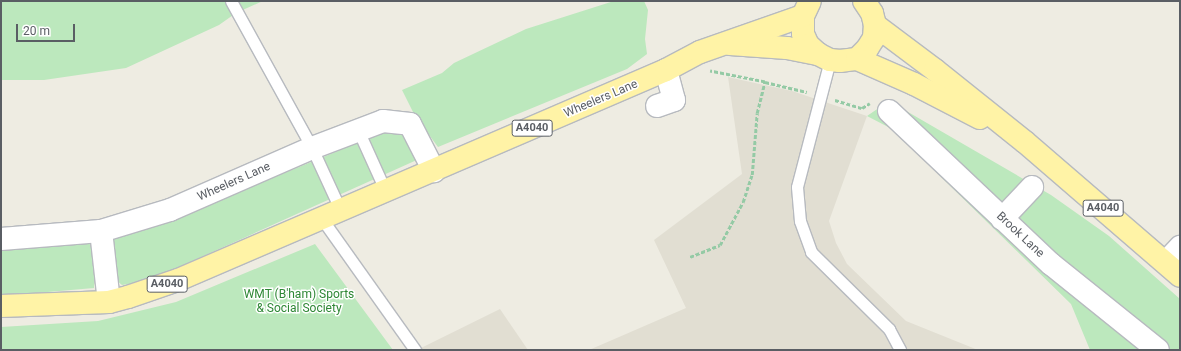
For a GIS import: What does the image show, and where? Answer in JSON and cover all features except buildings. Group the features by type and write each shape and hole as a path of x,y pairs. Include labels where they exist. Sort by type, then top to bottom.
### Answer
{"main road":[{"path":"857,59 867,49 874,38 876,25 872,12 864,1"},
{"path":"807,9 804,34 808,45 824,57"},
{"name":"Wheelers Lane","path":"1,306 109,302 128,298 178,280 386,192 666,70 700,52 807,9"},
{"name":"A4040","path":"876,25 935,70 1175,262"},
{"name":"Wheelers Lane","path":"722,43 787,48 840,61 857,59"},
{"name":"A4040","path":"857,59 914,84 1025,142"}],"street":[{"path":"657,106 674,100 666,70"},
{"name":"Brook Lane","path":"882,105 1051,264 1158,350"},
{"name":"Wheelers Lane","path":"1,239 101,231 170,210 312,148 383,121 410,124 434,171"},
{"path":"1002,219 1032,187"},
{"path":"101,231 109,302"}],"lane":[{"path":"231,1 312,148 332,215 415,350"},
{"path":"824,57 821,96 797,187 800,221 811,252 890,329 900,350"},
{"path":"358,130 386,192"}],"path":[{"path":"700,52 709,71 765,82 862,108 882,105"},
{"path":"690,257 720,245 743,202 752,175 757,113 765,82"}],"shaded area":[{"path":"728,77 792,91 867,116 829,221 836,243 847,264 906,321 978,350 589,350 686,308 654,240 742,174"},
{"path":"500,309 528,350 423,350 421,348"}],"green space":[{"path":"1,1 263,1 236,13 219,25 126,68 44,80 1,80"},
{"path":"614,1 644,1 648,10 645,39 647,54 627,69 438,147 415,116 402,90 442,73 454,63 526,29"},
{"path":"889,101 1051,195 1109,236 1180,299 1180,350 1090,350 1071,304 892,129 867,116"},
{"path":"389,130 402,133 419,159 148,281 122,285 116,280 112,241 116,236 238,192"},
{"path":"89,242 97,258 94,288 25,294 1,294 1,246"},
{"name":"WMT (B'ham) Sports & Social Society","path":"315,244 393,350 1,350 1,327 98,321 176,302"}]}
